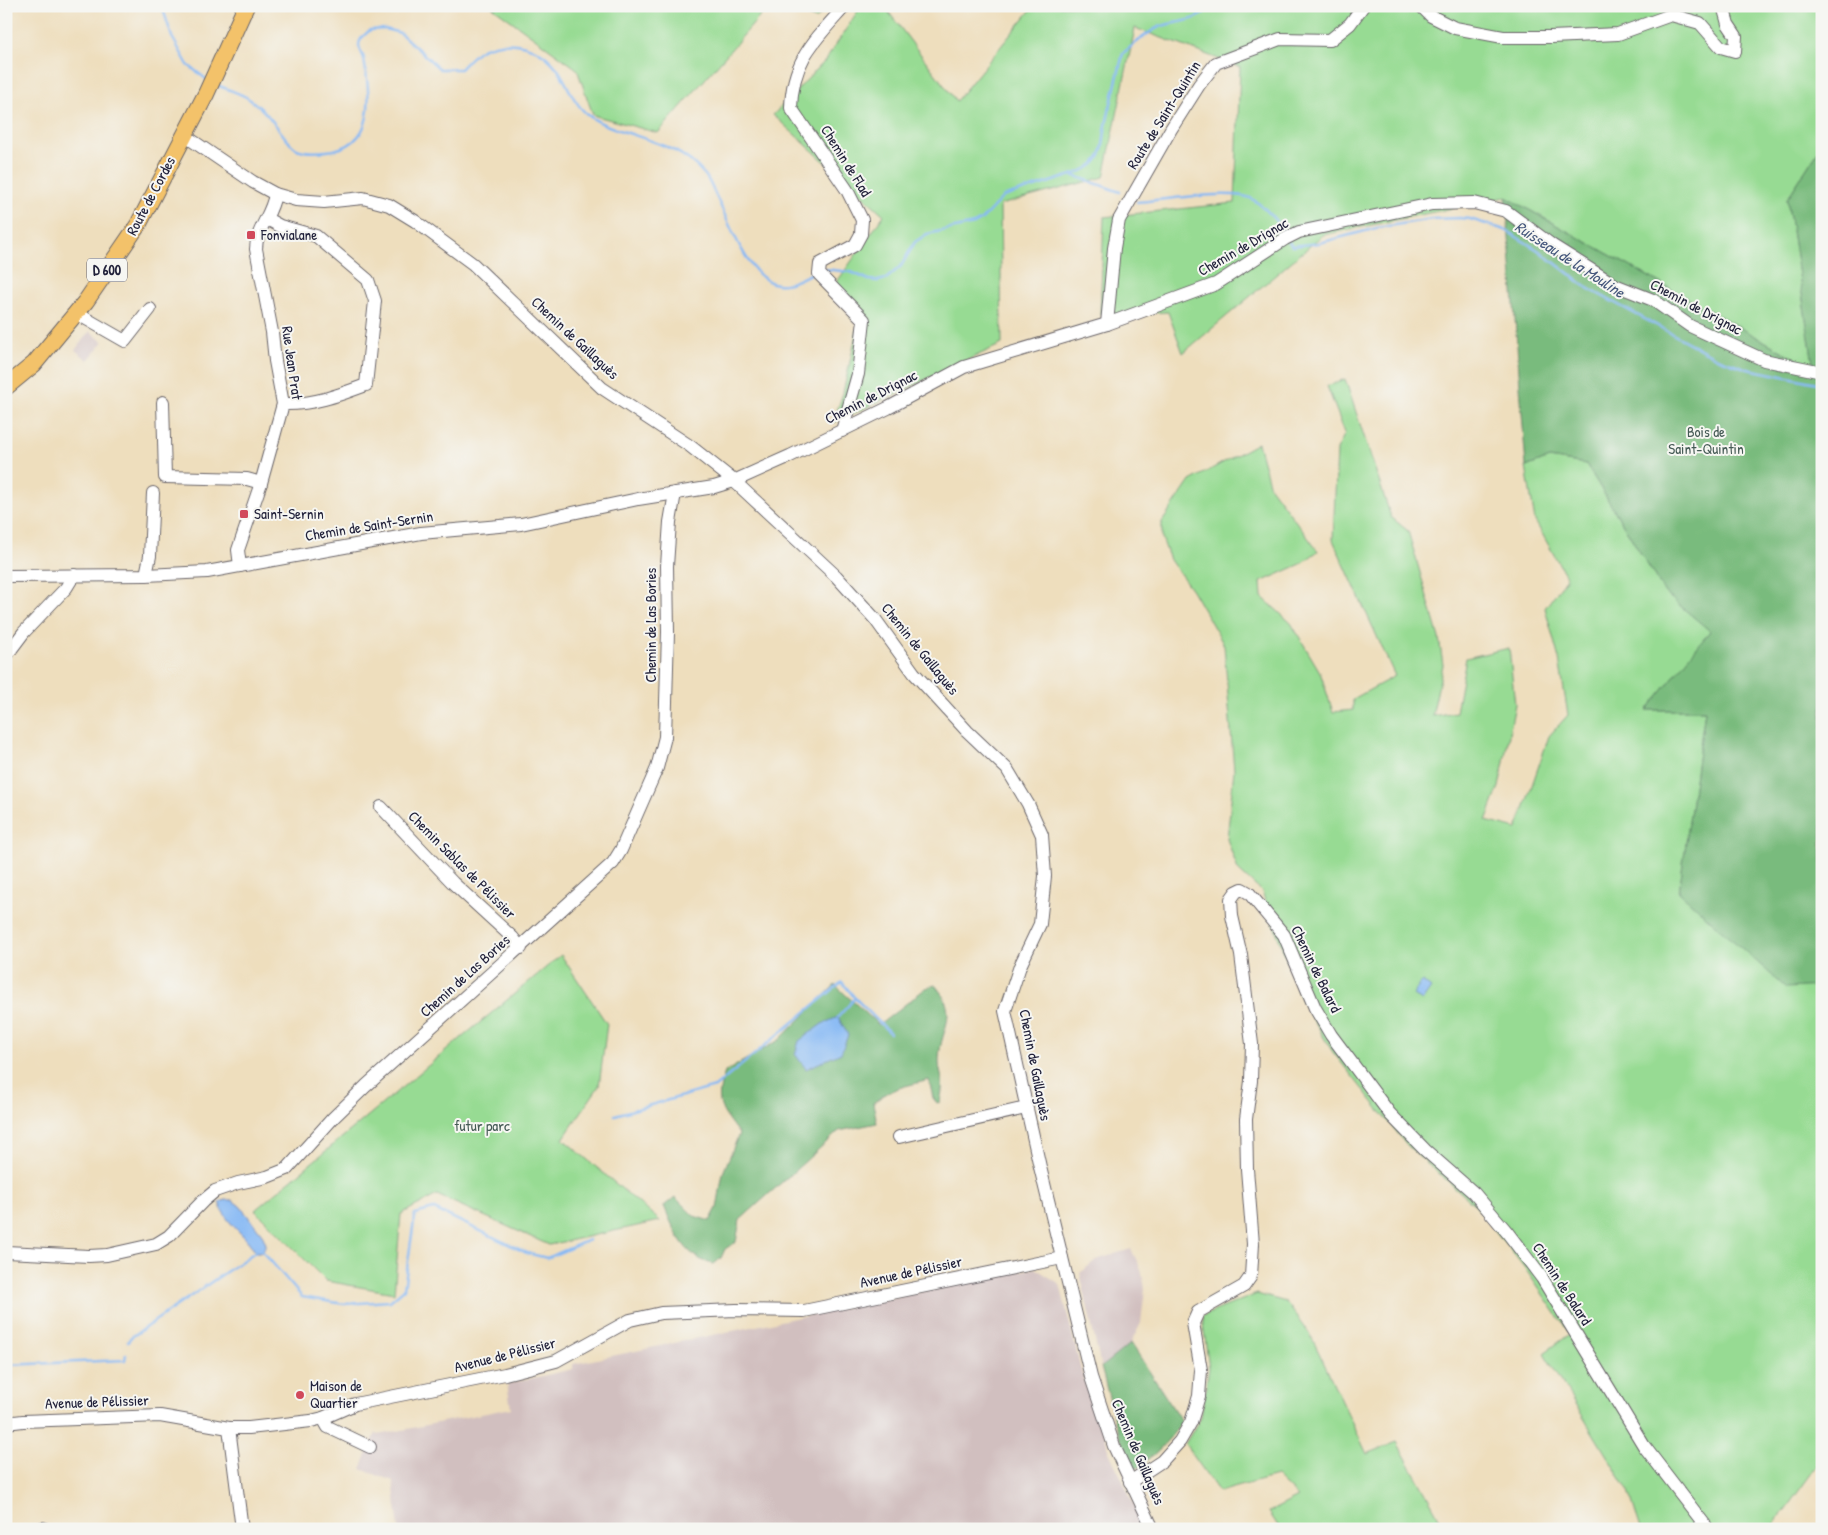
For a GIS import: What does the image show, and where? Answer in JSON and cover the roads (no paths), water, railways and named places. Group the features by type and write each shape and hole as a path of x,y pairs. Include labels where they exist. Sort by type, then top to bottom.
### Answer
{"main road":[{"name":"Route de Cordes","path":"6,387 34,364 76,313 138,225 206,94 246,6"}],"street":[{"name":"Chemin de Flad","path":"842,431 858,374 864,320 819,274 820,264 855,245 861,234 862,220 848,190 791,108 791,94 795,73 805,54 845,6"},
{"name":"Route de Saint-Quintin","path":"1108,324 1114,248 1119,220 1171,129 1199,85 1216,63 1280,39 1330,40 1350,24 1363,6"},
{"path":"1421,6 1431,16 1455,28 1502,37 1618,34 1671,15 1700,23 1721,47 1735,51 1736,36 1728,24 1723,6"},
{"name":"Chemin de Gaillaguès","path":"184,135 252,182 275,194 296,200 324,202 363,198 389,205 415,221 473,264 602,388 690,446 734,481 836,576 875,619 914,673 967,731 1007,769 1028,804 1042,835 1045,876 1040,924 1020,966 1004,1011 1091,1378 1114,1446 1153,1529"},
{"name":"Rue Jean Prat","path":"240,566 238,550 261,483 283,404 272,332 256,249 256,239 267,219 275,194"},
{"name":"Chemin de Drignac","path":"734,481 842,431 964,367 1108,324 1216,284 1288,237 1348,221 1432,204 1474,203 1506,211 1553,246 1615,285 1653,300 1690,326 1764,360 1822,372"},
{"path":"267,219 280,226 316,236 368,280 375,301 366,385 302,405 283,404"},
{"path":"76,313 125,341 150,309"},
{"path":"163,402 165,478 247,479 261,483"},
{"name":"Chemin de Saint-Sernin","path":"6,576 146,576 207,572 421,532 521,524 638,499 714,487 734,481"},
{"path":"146,576 150,556 153,493"},
{"name":"Chemin de Las Bories","path":"6,1252 89,1256 107,1255 156,1244 169,1236 215,1191 238,1183 267,1178 287,1169 333,1118 366,1086 521,948 613,862 621,850 657,768 665,736 668,632 667,566 670,522 675,493"},
{"path":"6,656 24,632 66,588 74,575"},
{"name":"Chemin Sablas de Pélissier","path":"380,807 453,883 513,938 521,948"},
{"name":"Chemin de Balard","path":"1130,1482 1162,1461 1180,1441 1191,1422 1199,1396 1201,1370 1193,1323 1198,1312 1244,1286 1251,1276 1253,1244 1247,1168 1246,1119 1251,1081 1252,1044 1241,955 1232,916 1231,899 1236,892 1242,889 1249,893 1284,935 1315,1008 1331,1035 1390,1114 1425,1150 1474,1192 1507,1232 1542,1278 1644,1446 1708,1529"},
{"path":"898,1137 1026,1108"},
{"name":"Avenue de Pélissier","path":"6,1423 23,1420 160,1416 229,1428 272,1426 323,1418 355,1404 505,1374 556,1361 630,1320 642,1316 661,1313 736,1310 804,1311 1062,1258"},
{"path":"323,1418 328,1427 370,1447"},
{"path":"229,1428 242,1529"}],"water":[{"path":"1422,981 1431,988 1422,1001 1413,995"},
{"path":"838,1017 848,1035 841,1053 806,1069 795,1054 799,1041 822,1024"},
{"path":"232,1200 240,1206 262,1234 266,1244 263,1252 255,1252 226,1217 219,1202"}],"waterway":[{"name":"Ruisseau de la Mouline","path":"162,6 172,37 188,65 206,79"},
{"path":"1072,175 1090,167 1100,155 1123,53 1159,27 1193,19 1205,12 1209,6"},
{"name":"Ruisseau de la Mouline","path":"217,85 243,95 254,102 297,149 308,152 327,151 343,147 355,140 363,129 367,117 368,88 364,59 359,43 361,38 370,30 385,29 400,33 440,69 460,69 479,51 493,45 514,44 525,46 534,49 552,62 583,111 598,122 665,146 696,165 708,180 744,254 758,273 765,279 777,284 784,284 796,281 814,272"},
{"name":"Ruisseau de la Mouline","path":"824,269 851,272 869,280 878,281 886,279 901,266 915,242 927,234 974,224 981,220 1003,197 1072,175 1120,192"},
{"name":"Ruisseau de la Mouline","path":"1137,202 1214,195 1243,196 1252,199 1267,210 1285,235"},
{"name":"Ruisseau de la Mouline","path":"1289,242 1292,246 1319,243 1377,228 1432,219 1470,219 1505,230 1538,250 1589,289 1717,358 1748,369 1822,384"},
{"path":"615,1115 715,1087 842,982 855,998"},
{"path":"838,1017 855,998 890,1033"},
{"path":"263,1252 302,1297 344,1304 390,1301 404,1289 415,1214 434,1209 527,1253 547,1258 589,1240"},
{"path":"128,1342 130,1338 255,1252"},
{"path":"6,1365 125,1360 126,1354"}],"place":[{"name":"Fonvialane","path":"251,235"},
{"name":"Saint-Sernin","path":"244,514"},
{"name":"Maison de Quartier","path":"300,1395"}],"park label":[{"name":"Bois de Saint-Quintin","path":"1706,440"},
{"name":"futur parc","path":"482,1126"}]}
